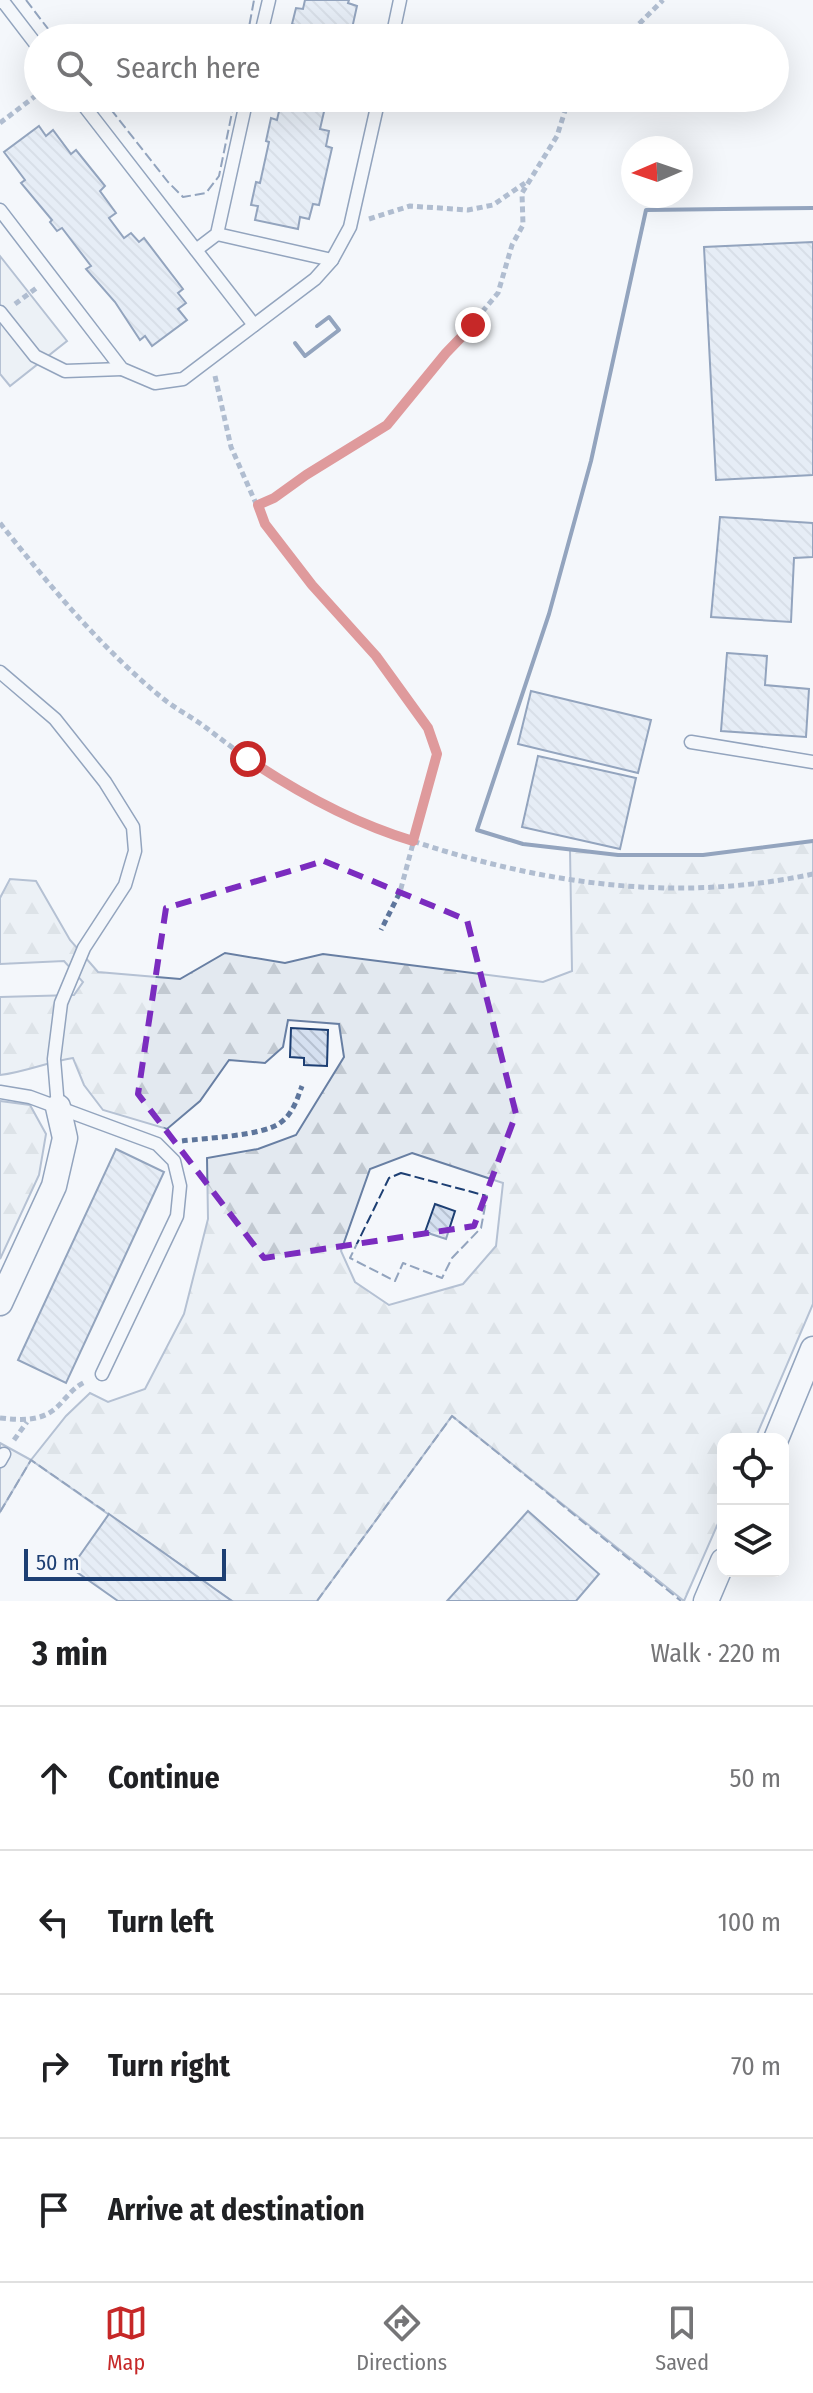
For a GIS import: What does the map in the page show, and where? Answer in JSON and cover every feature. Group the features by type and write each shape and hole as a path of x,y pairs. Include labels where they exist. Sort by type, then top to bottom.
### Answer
{"street":[{"path":"0,1303 54,1186 65,1138 58,1107"},
{"path":"778,1433 813,1349"},
{"path":"706,1601 717,1575"}],"lane":[{"path":"2,0 24,29"},
{"path":"263,24 269,0"},
{"path":"395,24 400,0"},
{"path":"89,112 254,325"},
{"path":"196,250 217,234 244,112"},
{"path":"1,313 35,356 65,371 122,369 155,383 183,379 315,279 332,260 352,221 376,112"},
{"path":"0,210 122,369"},
{"path":"217,234 332,260"},
{"path":"0,672 55,719 105,782 133,827 135,851 125,885 84,948 61,1003 54,1059 58,1107"},
{"path":"691,742 813,762"},
{"path":"0,1092 30,1097 157,1144 174,1161 180,1186 177,1216 102,1374"}],"path":[{"path":"639,24 663,0"},
{"path":"0,123 24,105"},
{"path":"258,505 274,498 387,425 498,293 512,245 523,225 522,193 557,136 565,112"},
{"path":"352,221 375,219 410,206 468,210 493,205 528,181"},
{"path":"1,313 51,277"},
{"path":"210,358 231,447 265,524 303,573 376,656 428,728 437,754 400,892 381,930"},
{"path":"0,523 96,637 162,697 296,791 341,814 413,841 533,874 583,883 688,889 750,884 813,874"},
{"path":"157,1144 252,1132 279,1124 293,1110 302,1086"},
{"path":"0,1418 27,1421 53,1411 75,1387 102,1374"}],"highlighted area":[{"path":"324,861 467,920 516,1114 474,1226 264,1258 138,1094 166,908"}],"green space":[{"path":"813,841 813,1304 758,1433 717,1433 717,1526 684,1601 452,1416 317,1601 232,1601 31,1460 66,1416 90,1393 108,1402 145,1389 184,1314 208,1219 207,1158 258,1149 296,1135 344,1057 339,1024 288,1020 283,1047 265,1063 229,1060 200,1101 167,1129 103,1110 84,1085 73,1058 0,1075 0,997 74,995 83,982 64,961 0,964 0,898 10,879 36,881 70,940 98,972 180,979 225,953 285,963 323,954 543,982 572,971 570,849 618,855 703,855","holes":["412,1153 503,1183 496,1246 463,1284 389,1305 355,1282 341,1251 370,1169"]},
{"path":"0,1101 30,1105 46,1134 39,1175 0,1259"}],"shaded area":[{"path":"0,256 67,341 10,386 0,374"},
{"path":"0,1443 31,1460 0,1512"}],"building":[{"path":"305,0 349,0 348,3 357,6 353,24 292,24 296,8 303,9"},
{"path":"279,112 324,112 320,129 329,131 326,146 332,148 319,205 313,204 309,219 300,217 298,229 255,220 258,206 251,205 256,182 260,183 271,118 277,120"},
{"path":"39,126 46,136 53,130 71,154 76,150 105,186 100,191 116,213 109,218 124,238 131,233 139,242 144,238 183,289 178,293 186,303 178,309 187,320 152,346 145,336 140,340 115,302 86,269 91,266 62,228 57,231 50,222 52,220 21,183 25,180 4,152"},
{"path":"813,242 813,475 716,480 704,247"},
{"path":"720,517 813,523 813,557 794,558 791,622 711,617"},
{"path":"727,653 767,656 765,685 809,689 806,737 721,731"},
{"path":"531,691 651,720 638,773 518,744"},
{"path":"538,756 636,778 620,849 522,827"},
{"path":"291,1028 328,1030 327,1066 304,1065 304,1058 290,1057"},
{"path":"116,1149 164,1172 66,1383 18,1360"},
{"path":"435,1204 455,1211 446,1239 425,1232"},
{"path":"528,1511 599,1574 576,1601 447,1601"},
{"path":"109,1514 232,1601 118,1601 71,1568"}],"fence":[{"path":"26,0 44,24"},
{"path":"250,24 254,0"},
{"path":"113,112 183,197 206,193 219,176 232,112"},
{"path":"401,1173 487,1196 481,1228 452,1258 442,1278 403,1263 395,1281 350,1258 389,1178 401,1173"},
{"path":"317,1601 452,1416 681,1601"},
{"path":"0,1512 31,1460 109,1514"}],"wall":[{"path":"813,208 646,210 591,461 549,614 477,830 523,844 618,855 703,855 813,841"},
{"path":"295,343 305,356 339,330 329,317 317,326"}],"route":[{"path":"248,759 296,791 341,814 413,841 437,754 428,728 376,656 312,585 265,524 258,505 274,498 387,425 473,325"}]}
